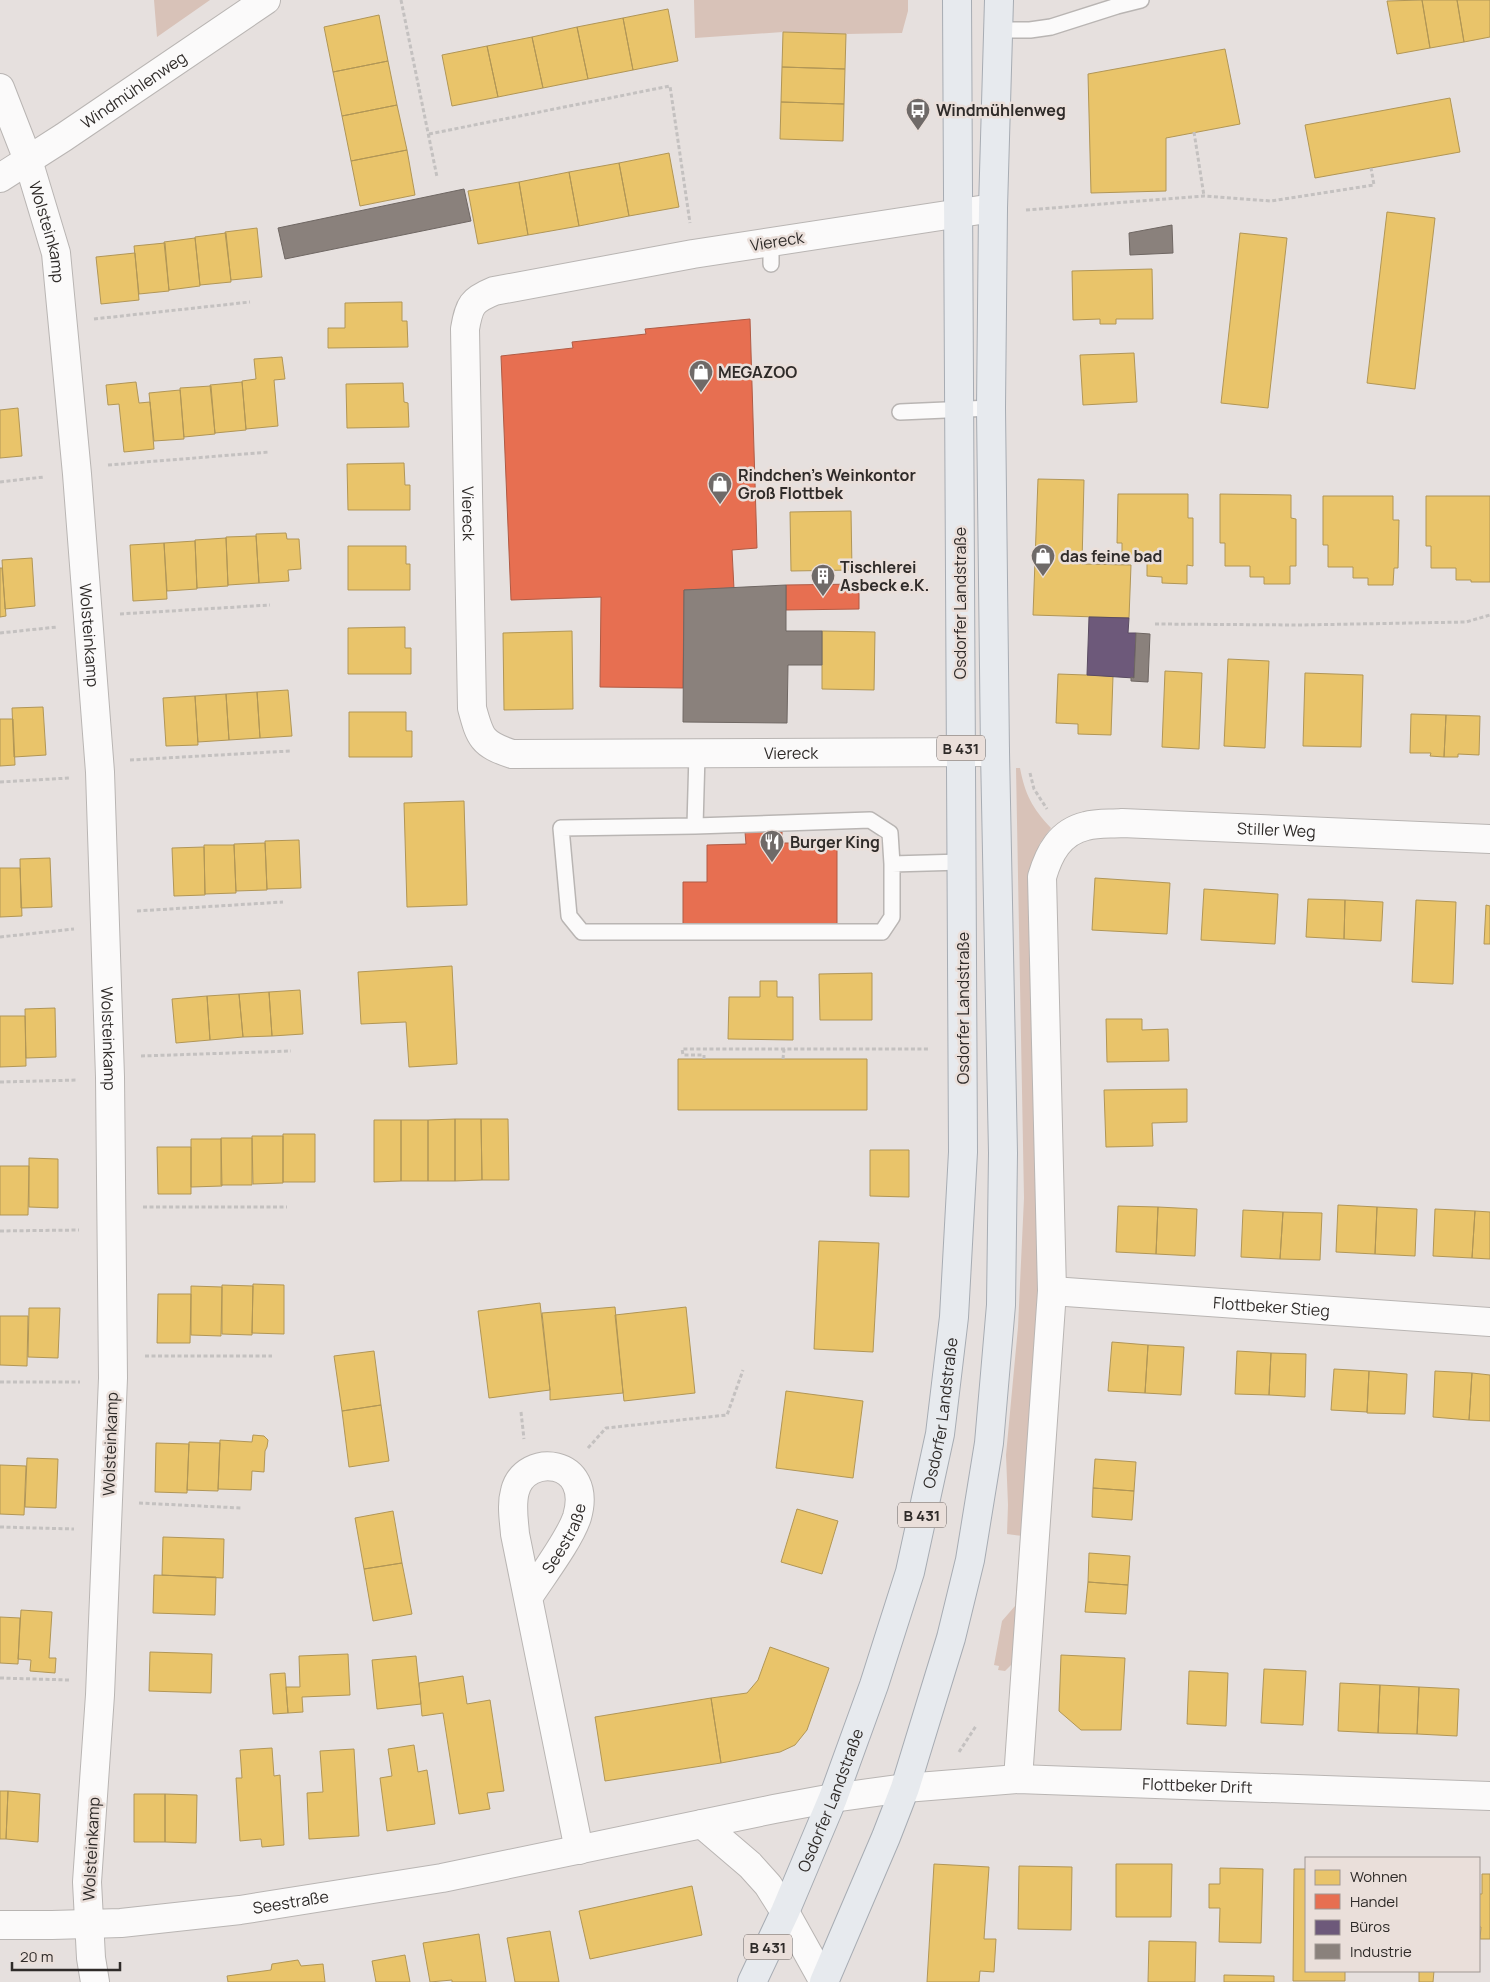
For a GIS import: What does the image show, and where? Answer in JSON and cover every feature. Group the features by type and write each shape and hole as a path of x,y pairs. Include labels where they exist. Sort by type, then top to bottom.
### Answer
{"main road":[{"name":"Osdorfer Landstraße","path":"752,1982 785,1912 833,1798 874,1685 910,1572 940,1434 954,1317 963,1152 957,0"},
{"name":"Osdorfer Landstraße","path":"824,1982 905,1788 951,1638 970,1560 988,1443 1001,1305 1003,1152 995,752 991,408 993,208 999,0"}],"street":[{"name":"Windmühlenweg","path":"0,178 266,0"},
{"name":"Wolsteinkamp","path":"0,88 28,160 56,254 77,474 100,772 110,1077 112,1378 100,1695 86,1882 91,1958 95,1982"},
{"name":"Viereck","path":"993,208 957,213 771,253 694,254 494,291 478,298 468,310 465,329 472,708 478,731 491,747 512,754 995,752"},
{"name":"Stiller Weg","path":"1052,1290 1042,877 1049,855 1065,835 1086,826 1122,823 1490,839"},
{"name":"Flottbeker Stieg","path":"1052,1290 1490,1322"},
{"path":"1018,1779 1052,1290"},
{"path":"529,1596 579,1850"},
{"name":"Flottbeker Drift","path":"905,1788 1018,1779 1490,1796"},
{"name":"Seestraße","path":"0,1925 121,1923 268,1906 442,1878 833,1798 905,1788"},
{"path":"702,1824 750,1865 768,1885 824,1982"}],"lane":[{"path":"998,30 1030,30 1051,27 1117,3 1141,0"},
{"path":"900,412 991,408"},
{"path":"695,826 697,754"},
{"path":"870,820 890,833 892,864 892,917 882,932 582,932 569,916 561,828 870,820"},
{"path":"892,864 962,862"}],"path":[{"path":"400,0 437,177"},
{"path":"429,134 670,86 694,254"},
{"path":"1194,132 1204,196"},
{"path":"1026,210 1204,196 1271,201 1374,184 1371,168"},
{"path":"1026,200 1026,220"},
{"path":"98,319 250,302"},
{"path":"101,466 269,452"},
{"path":"0,482 48,477"},
{"path":"114,614 270,605"},
{"path":"1155,624 1300,625 1466,622 1490,615"},
{"path":"0,633 60,627"},
{"path":"124,761 290,751"},
{"path":"1029,766 1034,789 1050,812"},
{"path":"0,782 70,778"},
{"path":"130,911 283,902"},
{"path":"0,937 77,929"},
{"path":"704,1059 704,1055 683,1054 682,1049 930,1049"},
{"path":"783,1059 784,1049"},
{"path":"136,1057 291,1050"},
{"path":"0,1082 84,1080"},
{"path":"136,1207 287,1206"},
{"path":"0,1231 84,1230"},
{"path":"137,1356 272,1356"},
{"path":"586,1450 606,1428 727,1415 743,1370"},
{"path":"0,1382 84,1382"},
{"path":"521,1412 524,1440"},
{"path":"134,1503 241,1508"},
{"path":"0,1527 78,1529"},
{"path":"0,1678 70,1680"},
{"path":"958,1753 976,1726"}],"shaded area":[{"path":"154,0 210,0 157,37"},
{"path":"694,0 908,0 908,11 902,33 783,32 695,38"},
{"path":"1016,768 1020,768 1024,786 1034,807 1051,828 1040,843 1033,866 1040,1247 1023,1536 1007,1534 1006,1455 1018,1327 1024,1198"},
{"path":"1020,1547 1024,1547 1016,1660 1005,1671 998,1670 999,1666 994,1665 1002,1621 1015,1606"}],"building: Wohnen":[{"path":"1422,0 1430,48 1397,54 1387,1"},
{"path":"1422,0 1457,0 1464,42 1430,48"},
{"path":"1457,0 1490,0 1490,37 1464,42"},
{"path":"668,9 678,61 633,70 623,18"},
{"path":"379,15 388,61 333,72 324,27"},
{"path":"623,18 633,70 588,79 577,27"},
{"path":"577,27 588,79 543,88 532,37"},
{"path":"783,32 846,34 845,69 782,67"},
{"path":"532,37 543,88 498,97 487,46"},
{"path":"487,46 498,97 452,106 442,55"},
{"path":"1225,49 1240,124 1166,138 1166,191 1091,193 1088,74"},
{"path":"388,61 397,105 342,116 333,72"},
{"path":"782,67 845,69 844,104 781,102"},
{"path":"1450,98 1460,152 1315,178 1305,125"},
{"path":"781,102 844,104 843,141 780,139"},
{"path":"397,105 407,150 351,161 342,116"},
{"path":"407,150 415,195 360,206 351,161"},
{"path":"669,153 679,207 629,216 619,163"},
{"path":"619,163 629,216 579,226 569,172"},
{"path":"569,172 579,226 528,235 519,182"},
{"path":"519,182 528,235 478,244 468,191"},
{"path":"1387,212 1435,218 1415,389 1367,383"},
{"path":"257,228 262,277 231,280 225,232"},
{"path":"226,233 231,282 200,285 195,237"},
{"path":"1240,233 1287,238 1268,408 1221,403"},
{"path":"195,238 200,286 169,290 164,242"},
{"path":"165,243 169,291 139,294 134,246"},
{"path":"135,253 139,300 101,304 96,257"},
{"path":"1152,269 1153,319 1116,319 1116,324 1100,324 1100,319 1073,320 1072,271"},
{"path":"402,302 402,321 407,321 408,347 328,348 328,328 345,328 345,303"},
{"path":"1134,353 1137,402 1083,405 1080,355"},
{"path":"282,357 285,379 274,380 278,426 246,429 242,381 256,379 254,359"},
{"path":"136,382 139,403 150,402 154,449 124,452 119,404 108,405 106,385"},
{"path":"242,382 246,430 215,433 210,385"},
{"path":"403,383 404,402 408,403 409,427 347,428 346,384"},
{"path":"211,386 215,434 184,437 180,388"},
{"path":"180,390 184,439 154,441 149,393"},
{"path":"18,408 22,456 0,458 0,410"},
{"path":"404,463 405,485 410,485 410,510 348,510 347,464"},
{"path":"1038,479 1084,480 1082,564 1131,565 1129,618 1033,615"},
{"path":"1118,494 1188,494 1188,518 1193,518 1193,566 1187,565 1187,584 1162,583 1162,577 1147,576 1147,557 1122,557 1122,543 1117,543"},
{"path":"1220,494 1291,495 1291,518 1296,519 1296,566 1290,566 1290,584 1264,584 1264,577 1250,577 1250,566 1225,566 1225,543 1220,543"},
{"path":"1323,496 1393,496 1393,520 1399,520 1398,568 1394,568 1393,585 1368,585 1368,578 1353,578 1353,567 1328,567 1328,545 1323,545"},
{"path":"1426,496 1490,496 1490,582 1456,580 1456,568 1431,568 1431,546 1426,546"},
{"path":"851,511 852,570 791,571 790,512"},
{"path":"286,533 287,539 299,539 301,569 288,570 289,581 259,583 256,534"},
{"path":"256,536 259,583 228,585 226,537"},
{"path":"226,538 228,586 197,588 195,540"},
{"path":"195,541 197,589 167,591 164,543"},
{"path":"164,543 167,599 133,601 130,545"},
{"path":"348,546 406,546 406,564 410,564 410,590 348,590"},
{"path":"32,558 35,606 5,609 2,560"},
{"path":"0,568 2,568 6,616 0,617"},
{"path":"405,627 405,648 411,648 411,674 348,674 348,628"},
{"path":"572,631 573,709 504,710 503,633"},
{"path":"822,631 875,632 874,690 822,689"},
{"path":"1228,659 1269,661 1265,748 1224,746"},
{"path":"1165,671 1202,673 1199,749 1162,747"},
{"path":"1305,673 1363,675 1361,747 1303,746"},
{"path":"1058,674 1113,676 1111,735 1078,734 1078,724 1056,723"},
{"path":"288,690 292,736 260,738 257,692"},
{"path":"257,692 260,738 229,740 226,694"},
{"path":"226,694 229,740 198,742 195,696"},
{"path":"195,696 198,745 166,746 163,698"},
{"path":"43,707 46,755 14,757 12,708"},
{"path":"349,712 406,712 406,731 412,731 412,757 349,757"},
{"path":"1411,714 1446,715 1444,757 1430,756 1431,753 1410,753"},
{"path":"1446,715 1480,716 1479,755 1458,754 1458,757 1444,757"},
{"path":"0,719 13,719 15,765 0,766"},
{"path":"464,801 467,905 407,907 404,803"},
{"path":"299,840 301,888 267,889 265,841"},
{"path":"265,843 267,890 236,891 234,844"},
{"path":"204,845 234,845 236,893 205,894"},
{"path":"204,847 205,895 174,896 172,848"},
{"path":"50,858 52,907 21,908 20,859"},
{"path":"0,868 20,868 22,916 0,917"},
{"path":"1095,878 1170,883 1167,934 1092,930"},
{"path":"1204,889 1278,894 1275,944 1201,940"},
{"path":"1308,899 1345,900 1344,939 1306,937"},
{"path":"1345,900 1383,902 1381,941 1344,939"},
{"path":"1416,900 1456,902 1453,984 1412,982"},
{"path":"1486,905 1490,906 1490,944 1484,944"},
{"path":"452,966 457,1064 409,1067 406,1022 361,1024 358,972"},
{"path":"872,973 872,1020 820,1020 819,974"},
{"path":"760,981 777,981 777,997 793,997 793,1040 728,1039 729,997 760,997"},
{"path":"300,990 303,1034 272,1036 269,992"},
{"path":"269,992 272,1036 243,1037 239,994"},
{"path":"239,994 243,1037 210,1040 207,996"},
{"path":"207,996 210,1040 176,1043 172,999"},
{"path":"55,1008 56,1057 26,1058 25,1009"},
{"path":"0,1016 25,1016 26,1066 0,1067"},
{"path":"1106,1019 1142,1019 1142,1030 1168,1029 1169,1061 1107,1062"},
{"path":"678,1059 867,1059 867,1110 678,1110"},
{"path":"1187,1089 1187,1122 1152,1123 1153,1146 1106,1147 1104,1090"},
{"path":"455,1119 481,1119 482,1180 455,1181"},
{"path":"455,1119 455,1181 428,1181 428,1120"},
{"path":"481,1119 508,1119 509,1180 482,1180"},
{"path":"374,1120 401,1120 401,1181 374,1182"},
{"path":"401,1120 428,1120 428,1181 401,1181"},
{"path":"283,1134 315,1134 315,1182 283,1182"},
{"path":"252,1136 283,1136 283,1183 253,1184"},
{"path":"221,1138 252,1138 252,1185 221,1185"},
{"path":"191,1139 221,1139 222,1186 191,1187"},
{"path":"157,1147 191,1147 191,1194 158,1194"},
{"path":"870,1150 909,1150 909,1197 870,1196"},
{"path":"29,1158 58,1159 58,1208 29,1207"},
{"path":"0,1166 29,1166 28,1215 0,1215"},
{"path":"1338,1205 1377,1207 1375,1254 1336,1252"},
{"path":"1118,1206 1158,1207 1156,1254 1116,1252"},
{"path":"1158,1207 1197,1209 1195,1256 1156,1254"},
{"path":"1377,1207 1417,1209 1415,1256 1375,1254"},
{"path":"1435,1209 1475,1211 1472,1258 1433,1256"},
{"path":"1243,1210 1283,1212 1280,1259 1241,1257"},
{"path":"1475,1211 1490,1212 1490,1259 1472,1258"},
{"path":"1283,1212 1322,1213 1320,1260 1280,1259"},
{"path":"819,1241 879,1243 873,1352 814,1349"},
{"path":"253,1284 284,1285 284,1334 252,1333"},
{"path":"222,1285 253,1286 252,1335 222,1334"},
{"path":"191,1286 222,1287 221,1336 191,1335"},
{"path":"158,1294 191,1294 190,1343 157,1343"},
{"path":"540,1303 550,1390 489,1398 478,1311"},
{"path":"615,1307 623,1393 550,1400 542,1313"},
{"path":"686,1307 695,1393 624,1401 615,1315"},
{"path":"29,1308 60,1308 58,1358 28,1357"},
{"path":"0,1316 28,1316 27,1366 0,1365"},
{"path":"1112,1342 1148,1345 1145,1393 1108,1391"},
{"path":"1148,1345 1184,1347 1181,1395 1145,1393"},
{"path":"374,1351 381,1405 342,1411 334,1356"},
{"path":"1237,1351 1271,1353 1269,1395 1235,1394"},
{"path":"1271,1353 1306,1354 1305,1397 1269,1395"},
{"path":"1334,1369 1369,1371 1367,1412 1331,1410"},
{"path":"1369,1371 1407,1374 1405,1414 1367,1413"},
{"path":"1435,1371 1472,1373 1469,1420 1433,1417"},
{"path":"1472,1373 1490,1375 1490,1421 1469,1420"},
{"path":"786,1391 863,1401 853,1478 776,1468"},
{"path":"381,1405 389,1461 349,1467 342,1411"},
{"path":"253,1435 264,1436 268,1440 265,1451 264,1472 252,1471 251,1490 218,1489 220,1440 252,1442"},
{"path":"189,1442 220,1443 218,1491 187,1490"},
{"path":"156,1443 189,1444 187,1493 155,1492"},
{"path":"27,1458 58,1459 56,1508 25,1507"},
{"path":"1095,1459 1136,1462 1134,1491 1093,1488"},
{"path":"0,1465 26,1466 24,1515 0,1514"},
{"path":"1093,1488 1134,1491 1132,1520 1092,1517"},
{"path":"797,1509 838,1521 822,1574 781,1562"},
{"path":"393,1511 402,1563 364,1569 355,1518"},
{"path":"163,1537 224,1539 223,1578 162,1575"},
{"path":"1089,1553 1130,1556 1128,1585 1088,1582"},
{"path":"402,1563 412,1614 373,1621 364,1569"},
{"path":"154,1575 216,1577 215,1615 153,1613"},
{"path":"1088,1582 1128,1585 1126,1614 1085,1612"},
{"path":"21,1610 52,1612 49,1658 56,1658 55,1673 30,1671 31,1660 18,1659"},
{"path":"0,1617 20,1618 18,1664 0,1663"},
{"path":"770,1647 829,1668 807,1730 795,1745 780,1752 721,1763 711,1698 747,1693 758,1680"},
{"path":"150,1652 212,1654 211,1693 149,1691"},
{"path":"348,1654 350,1695 302,1697 303,1712 288,1713 286,1687 300,1687 299,1656"},
{"path":"1061,1655 1125,1658 1121,1730 1081,1730 1059,1711"},
{"path":"416,1656 421,1704 377,1709 372,1660"},
{"path":"1264,1669 1306,1671 1303,1725 1261,1723"},
{"path":"1189,1671 1228,1673 1226,1726 1187,1724"},
{"path":"285,1673 288,1713 273,1714 270,1674"},
{"path":"463,1676 467,1704 490,1700 504,1791 487,1793 490,1809 459,1814 443,1713 422,1716 419,1683"},
{"path":"1340,1683 1380,1685 1378,1733 1338,1731"},
{"path":"1380,1685 1419,1687 1417,1734 1378,1733"},
{"path":"1419,1687 1459,1689 1457,1736 1417,1734"},
{"path":"711,1698 721,1763 605,1781 595,1717"},
{"path":"414,1745 418,1772 427,1770 435,1824 387,1831 380,1778 392,1776 388,1749"},
{"path":"272,1748 274,1776 280,1775 284,1845 262,1847 261,1839 240,1841 236,1778 242,1778 240,1750"},
{"path":"354,1749 359,1836 309,1839 307,1793 323,1792 320,1751"},
{"path":"0,1791 8,1791 6,1839 0,1839"},
{"path":"8,1791 40,1794 38,1842 6,1839"},
{"path":"134,1794 165,1794 165,1842 134,1842"},
{"path":"165,1794 197,1795 196,1843 165,1842"},
{"path":"934,1864 989,1867 984,1939 996,1939 994,1972 980,1971 979,1982 927,1982"},
{"path":"1116,1864 1172,1864 1171,1917 1116,1917"},
{"path":"1019,1866 1072,1867 1071,1930 1018,1929"},
{"path":"1220,1868 1263,1869 1261,1943 1219,1942 1220,1908 1209,1908 1209,1884 1220,1884"},
{"path":"1294,1869 1305,1869 1305,1972 1345,1972 1345,1981 1293,1981"},
{"path":"1482,1874 1490,1874 1490,1939 1480,1939 1480,1894 1482,1894"},
{"path":"692,1886 702,1935 590,1959 579,1911"},
{"path":"550,1931 559,1982 515,1982 507,1938"},
{"path":"479,1934 486,1982 452,1982 452,1980 430,1982 423,1943"},
{"path":"1149,1941 1196,1942 1195,1982 1148,1982"},
{"path":"405,1955 410,1982 376,1982 372,1961"},
{"path":"298,1960 301,1966 323,1964 325,1982 228,1982 227,1976 271,1970 272,1964"},
{"path":"1419,1972 1434,1972 1433,1982 1419,1982"},
{"path":"1224,1975 1274,1976 1274,1982 1224,1982"}],"building: Handel":[{"path":"750,319 757,548 732,550 734,589 684,590 683,688 600,687 601,597 511,600 501,356 573,348 572,342 646,334 645,329"},
{"name":"Tischlerei Asbeck e.K.","path":"859,584 859,609 786,610 786,585"},
{"name":"Burger King","path":"745,832 782,832 782,843 837,843 837,925 683,925 683,882 707,882 707,845 746,844"}],"building: Büros":[{"path":"1089,617 1129,618 1128,633 1136,633 1134,678 1087,675"}],"building: Industrie":[{"path":"464,189 471,221 285,259 278,228"},
{"path":"1172,225 1173,253 1130,255 1129,233"},
{"path":"786,585 786,631 822,631 822,665 788,665 787,723 683,722 684,590"},
{"path":"1136,633 1150,634 1148,682 1131,681 1131,677 1134,678"}],"place":[{"name":"Windmühlenweg","path":"918,131"},
{"name":"MEGAZOO","path":"701,393"},
{"name":"Rindchen's Weinkontor Groß Flottbek","path":"720,505"},
{"name":"das feine bad","path":"1043,577"},
{"name":"Tischlerei Asbeck e.K.","path":"823,597"},
{"name":"Burger King","path":"772,863"}]}
